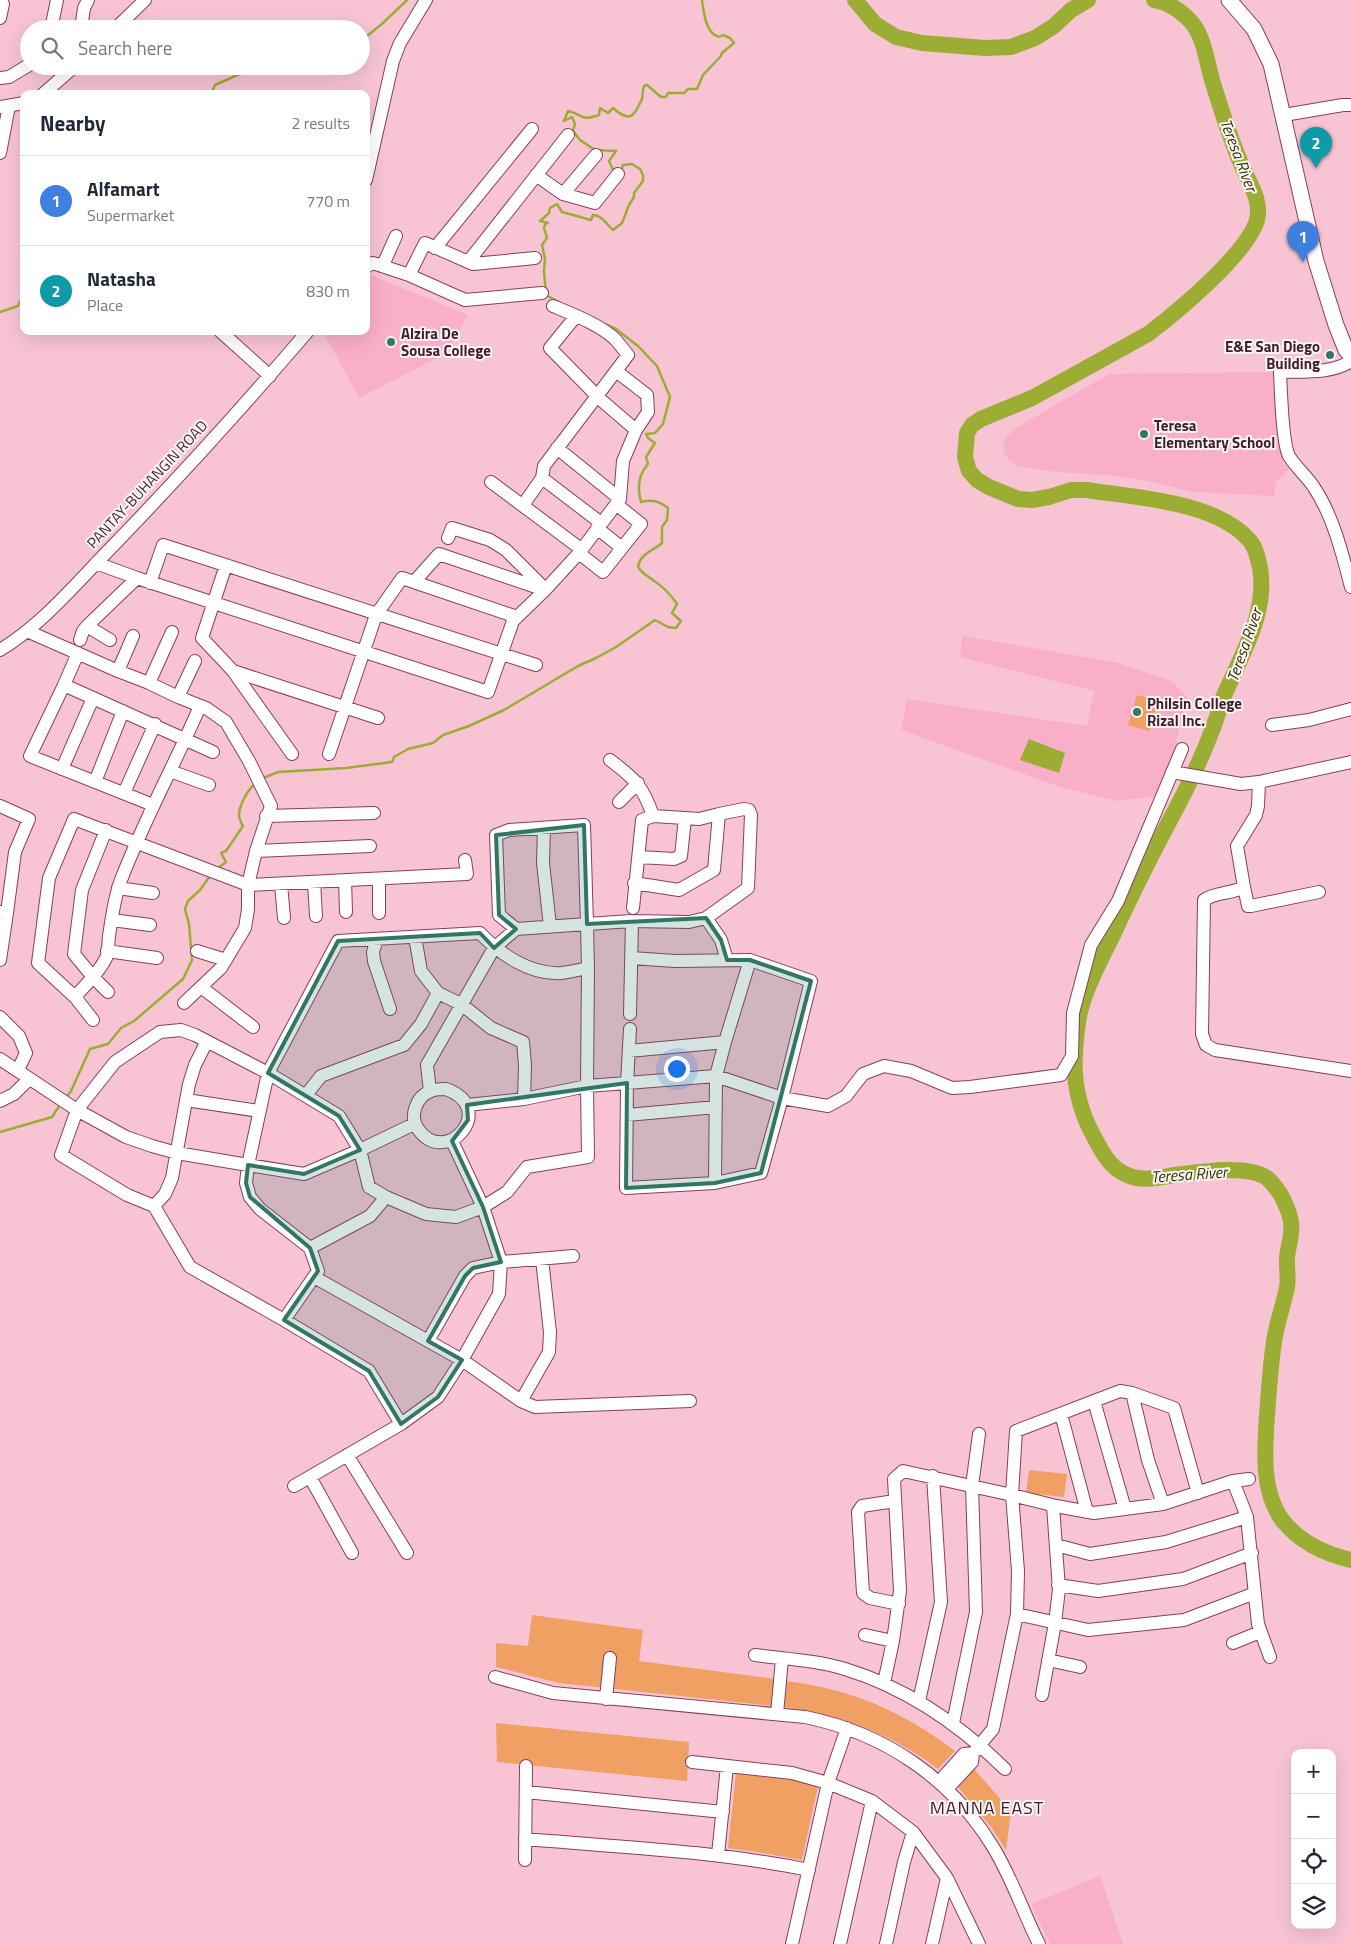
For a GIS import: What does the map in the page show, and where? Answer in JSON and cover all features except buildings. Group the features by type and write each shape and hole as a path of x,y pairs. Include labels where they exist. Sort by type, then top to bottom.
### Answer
{"main road":[{"path":"1229,0 1254,29 1266,50 1271,64 1316,261 1336,325 1346,350 1351,356"}],"street":[{"path":"0,0 3,4 0,18"},
{"path":"53,20 58,0"},
{"path":"82,20 84,8 88,0"},
{"path":"124,20 145,0"},
{"path":"370,162 393,61 400,43 426,0"},
{"path":"0,78 9,77 20,70"},
{"path":"48,90 65,75"},
{"path":"0,153 4,107 20,104"},
{"path":"1284,115 1351,105"},
{"path":"436,248 532,129"},
{"path":"468,262 568,135"},
{"path":"563,194 596,154"},
{"path":"536,176 563,194 594,203 618,174"},
{"path":"383,265 396,236"},
{"path":"409,275 425,243 473,264 535,258"},
{"path":"370,265 373,263 383,265 465,300 542,293"},
{"path":"523,505 542,478 544,466 628,355 615,339 576,316 553,306"},
{"path":"576,316 550,348 597,395 636,430"},
{"path":"224,335 270,376"},
{"name":"PANTAY-BUHANGIN ROAD","path":"0,650 27,631 96,563 270,376 305,335"},
{"path":"1351,361 1343,367 1280,372 1288,455 1316,489 1348,561 1351,587"},
{"path":"96,563 150,583 214,602 488,692 513,621 545,590 580,551 618,501 623,461 636,430 648,412 647,395 616,371"},
{"path":"491,482 516,502 523,505 603,572 641,524 618,501 557,448"},
{"path":"542,478 600,525 622,548"},
{"path":"448,538 452,528 490,540 506,550 545,590"},
{"path":"150,583 163,545 536,665"},
{"path":"414,582 439,554 545,590"},
{"path":"226,565 202,638 233,671 292,754"},
{"path":"80,640 87,626 137,578"},
{"path":"329,754 376,615 402,578 517,617"},
{"path":"87,626 110,640"},
{"path":"27,631 200,706 226,722 249,761 269,811 256,851 248,885 248,909 244,928 221,968 184,1002"},
{"path":"149,683 172,632"},
{"path":"118,671 132,636"},
{"path":"78,653 30,756 153,805"},
{"path":"178,697 195,661"},
{"path":"233,671 378,718"},
{"path":"64,685 155,724 213,752"},
{"path":"62,769 93,698"},
{"path":"74,997 93,977 107,957 114,901 118,888 136,842 200,706"},
{"path":"1272,725 1309,720 1351,709"},
{"path":"95,782 123,711"},
{"path":"124,793 155,724"},
{"path":"467,1105 524,1099 587,1086 716,1076 782,1098 828,1106 846,1096 863,1074 884,1066 911,1072 952,1088 1062,1075 1072,1056 1074,1013 1091,945 1118,901 1177,772 1182,750"},
{"path":"610,760 638,782 646,795 654,816"},
{"path":"1177,772 1241,784 1351,762"},
{"path":"170,771 208,785"},
{"path":"619,802 638,782"},
{"path":"1258,782 1256,815 1237,846 1248,906 1319,892"},
{"path":"0,806 28,819 15,852 3,912 0,960"},
{"path":"430,1091 427,1065 494,948 516,929 587,924 632,914 689,922 706,918 748,888 751,815 749,810 744,809 699,819 654,816 642,820 632,914 630,1014"},
{"path":"269,811 374,813"},
{"path":"634,883 679,890 714,870 719,814"},
{"path":"639,857 674,859 681,856 685,818"},
{"path":"93,1020 74,997 38,963 49,878 74,819 248,885 379,879 467,880 465,860"},
{"path":"400,1424 369,1371 190,1267 154,1206 127,1195 61,1155 74,1107 115,1062 160,1032 181,1030 195,1035 268,1073 339,1116 360,1150 369,1187 386,1197 426,1214 456,1217 483,1207 507,1192 527,1167 588,1157 588,968 584,825 509,830 496,835 499,915 516,929"},
{"path":"544,828 543,863 550,926"},
{"path":"106,830 82,890 74,954 108,992"},
{"path":"256,851 370,846"},
{"path":"379,879 379,913"},
{"path":"345,880 346,912"},
{"path":"314,882 316,916"},
{"path":"281,884 284,918"},
{"path":"1244,887 1237,891 1208,897 1204,900 1203,1039 1206,1045 1215,1050 1351,1071"},
{"path":"118,888 153,893"},
{"path":"706,918 721,940 727,960"},
{"path":"112,920 150,925"},
{"path":"284,1320 318,1271 310,1248 260,1209 250,1197 246,1183 248,1165 268,1073 338,941 480,933 494,948 530,968 560,973 588,968"},
{"path":"415,937 421,971 438,993 461,1004 491,1028 522,1042 525,1065 524,1099"},
{"path":"377,939 374,960 390,1009"},
{"path":"107,951 157,958"},
{"path":"197,951 226,960"},
{"path":"630,958 675,961 750,960 811,981 761,1173 715,1183 626,1188 626,1084 630,1029"},
{"path":"715,1183 716,1076 750,960"},
{"path":"201,987 253,1028"},
{"path":"306,1095 321,1076 404,1045 421,1024 438,993"},
{"path":"0,1017 19,1036 26,1053 18,1070"},
{"path":"154,1206 165,1194 172,1178 186,1100 195,1065 206,1042"},
{"path":"629,1052 725,1042"},
{"path":"0,1059 74,1107 126,1137 176,1153 304,1174 414,1124"},
{"path":"0,1101 14,1094 29,1079"},
{"path":"446,1089 458,1093 467,1105 468,1120 463,1132 452,1141 437,1142 421,1134 414,1124 414,1111 419,1099 430,1091 446,1089"},
{"path":"186,1100 259,1111"},
{"path":"626,1115 716,1107"},
{"path":"294,1486 400,1424 438,1396 462,1360 499,1294 502,1262 483,1207 452,1141"},
{"path":"310,1248 370,1216 386,1197"},
{"path":"428,1341 473,1268 502,1262 574,1256"},
{"path":"521,1401 548,1352 550,1332 542,1259"},
{"path":"314,1277 462,1360 521,1401 535,1407 690,1401"},
{"path":"943,1786 972,1762 977,1749 992,1728 1017,1614 1018,1571 1012,1494 1016,1431 1120,1391 1132,1393 1174,1408 1198,1493"},
{"path":"1132,1393 1148,1460 1163,1504"},
{"path":"1094,1401 1125,1509"},
{"path":"1061,1414 1087,1512"},
{"path":"953,1723 976,1612 972,1486 979,1434"},
{"path":"347,1455 407,1553"},
{"path":"884,1683 893,1641 900,1591 894,1479 903,1471 1012,1494 1054,1506 1094,1513 1163,1504 1233,1481 1249,1479"},
{"path":"920,1701 941,1602 933,1476"},
{"path":"310,1477 352,1553"},
{"path":"1233,1481 1247,1517 1258,1624 1270,1656"},
{"path":"895,1502 862,1506 858,1512 863,1593 870,1598 899,1604"},
{"path":"1042,1695 1055,1623 1058,1584 1054,1506"},
{"path":"1056,1545 1090,1554 1118,1550 1166,1542 1247,1517"},
{"path":"1058,1584 1098,1591 1183,1579 1252,1553"},
{"path":"1017,1614 1088,1630 1184,1620 1255,1593"},
{"path":"1233,1643 1260,1632"},
{"path":"865,1636 893,1641"},
{"path":"755,1655 844,1668 884,1683 920,1701 953,1723 977,1749 1004,1769"},
{"path":"606,1699 610,1658"},
{"path":"777,1714 782,1659"},
{"path":"1048,1660 1080,1667"},
{"path":"495,1677 552,1693 813,1719 847,1728 893,1749 918,1765 943,1786 971,1814 994,1848 1039,1944"},
{"path":"792,1944 828,1782 847,1728"},
{"path":"692,1762 792,1773 828,1782 872,1801 913,1832 947,1878 979,1944"},
{"path":"525,1860 526,1766"},
{"path":"718,1855 727,1766"},
{"path":"526,1792 723,1812"},
{"path":"840,1944 872,1801"},
{"path":"886,1944 904,1862 913,1832"},
{"path":"525,1839 718,1855 760,1860 809,1870"},
{"path":"932,1944 947,1878"}],"highlighted area":[{"path":"584,825 587,924 706,918 721,940 727,960 750,960 811,981 761,1173 715,1183 626,1188 627,1083 467,1105 468,1120 452,1141 483,1207 501,1262 473,1268 465,1276 428,1341 462,1360 438,1397 401,1424 369,1371 284,1320 318,1271 310,1248 250,1197 246,1183 248,1165 304,1174 360,1150 339,1116 268,1073 338,941 480,933 494,948 516,929 499,915 496,835"}],"shaded area":[{"name":"Alzira De Sousa College","path":"370,275 468,315 447,353 359,398 325,335 370,335"},
{"name":"Teresa Elementary School","path":"1275,372 1278,433 1283,463 1289,469 1276,482 1274,496 1192,492 1144,480 1106,475 1056,472 1018,466 1009,460 1004,453 1003,444 1007,436 1016,428 1109,374"},
{"name":"Philsin College Rizal Inc.","path":"962,636 1115,662 1172,681 1188,698 1176,740 1181,749 1157,796 1117,801 1057,786 901,730 907,699 1087,726 1094,691 960,657"},
{"path":"1137,695 1158,701 1149,731 1128,725"},
{"path":"1029,739 1065,753 1059,773 1020,760"},
{"path":"1029,1470 1067,1474 1064,1497 1026,1493"},
{"path":"532,1615 643,1630 639,1661 775,1679 773,1706 559,1683 496,1667 496,1643 528,1646"},
{"path":"786,1681 833,1690 875,1704 915,1724 955,1751 938,1769 902,1745 865,1728 826,1715 784,1707"},
{"path":"496,1723 689,1742 687,1781 497,1762"},
{"path":"974,1769 1011,1811 1006,1850 991,1827 958,1787"},
{"path":"736,1773 793,1780 818,1786 802,1860 728,1848"},
{"path":"1100,1876 1123,1944 1050,1944 1031,1904"}],"waterway":[{"path":"370,34 407,0"},
{"path":"564,121 568,111 588,118 599,115 600,108 608,113 613,108 619,113 631,116 642,99 644,86 647,85 661,97 666,97 668,93 684,93 688,89 697,89 703,75 722,53 734,43 730,38 723,35 719,37 714,35 708,27 702,0"},
{"name":"Teresa River","path":"855,0 875,24 896,37 922,43 985,48 1011,47 1035,38 1054,26 1071,10 1088,0"},
{"name":"Teresa River","path":"1154,0 1170,5 1180,11 1192,23 1199,35 1230,135 1256,199 1258,206 1257,220 1251,234 1240,249 1210,282 1148,334 1032,398 981,419 972,425 967,433 965,457 969,471 977,480 1018,499 1032,500 1071,490 1087,490 1151,499 1196,509 1217,517 1235,528 1254,547 1260,568 1261,585 1260,602 1251,635 1223,698 1213,729 1196,769 1136,886 1087,989 1078,1024 1075,1074 1078,1095 1088,1125 1106,1158 1119,1171 1143,1179 1209,1171 1247,1171 1267,1178 1281,1195 1290,1215 1291,1231 1287,1258 1287,1287 1276,1330 1271,1368 1265,1447 1267,1479 1275,1508 1283,1521 1297,1535 1314,1546 1351,1560"},
{"path":"213,90 215,85 238,75"},
{"path":"564,121 572,117 575,124 573,131 580,140 595,150 616,151"},
{"path":"614,172 609,161 616,151"},
{"path":"557,301 546,295 545,259 542,245 547,238 544,228 546,223 548,223 540,221 549,213 550,208 557,204 562,212 591,220 593,215 599,216 613,230 622,223 634,193 643,181 640,169 632,164 623,165 621,171"},
{"path":"0,312 18,306 20,302"},
{"path":"261,779 278,772 346,768 392,762 394,757 408,749 433,743 443,735 469,726 504,710 578,666 616,647 655,620 668,627 676,628 681,621 672,613 677,604 656,582 642,573 638,566 645,555 662,543 662,527 667,520 668,508 655,501 641,502 639,487 640,477 648,464 646,457 655,443 646,434 655,433 663,424 670,397 657,366 638,346 616,329 605,324"},
{"path":"217,869 226,862 221,853 226,851 243,826 239,817 240,810 247,793 255,784"},
{"path":"65,1099 71,1091 90,1049 108,1044 121,1028 134,1021 183,979 192,960 189,924 185,909 188,901 200,890 210,876"},
{"path":"0,1132 52,1117 60,1105"}],"place":[{"name":"Natasha","path":"1316,168"},
{"name":"Alfamart","path":"1303,262"},
{"name":"Alzira De Sousa College","path":"391,342"},
{"name":"E&E San Diego Building","path":"1330,355"},
{"name":"Teresa Elementary School","path":"1144,434"},
{"name":"Philsin College Rizal Inc.","path":"1137,712"}],"district":[{"name":"MANNA EAST","path":"987,1807"}]}
